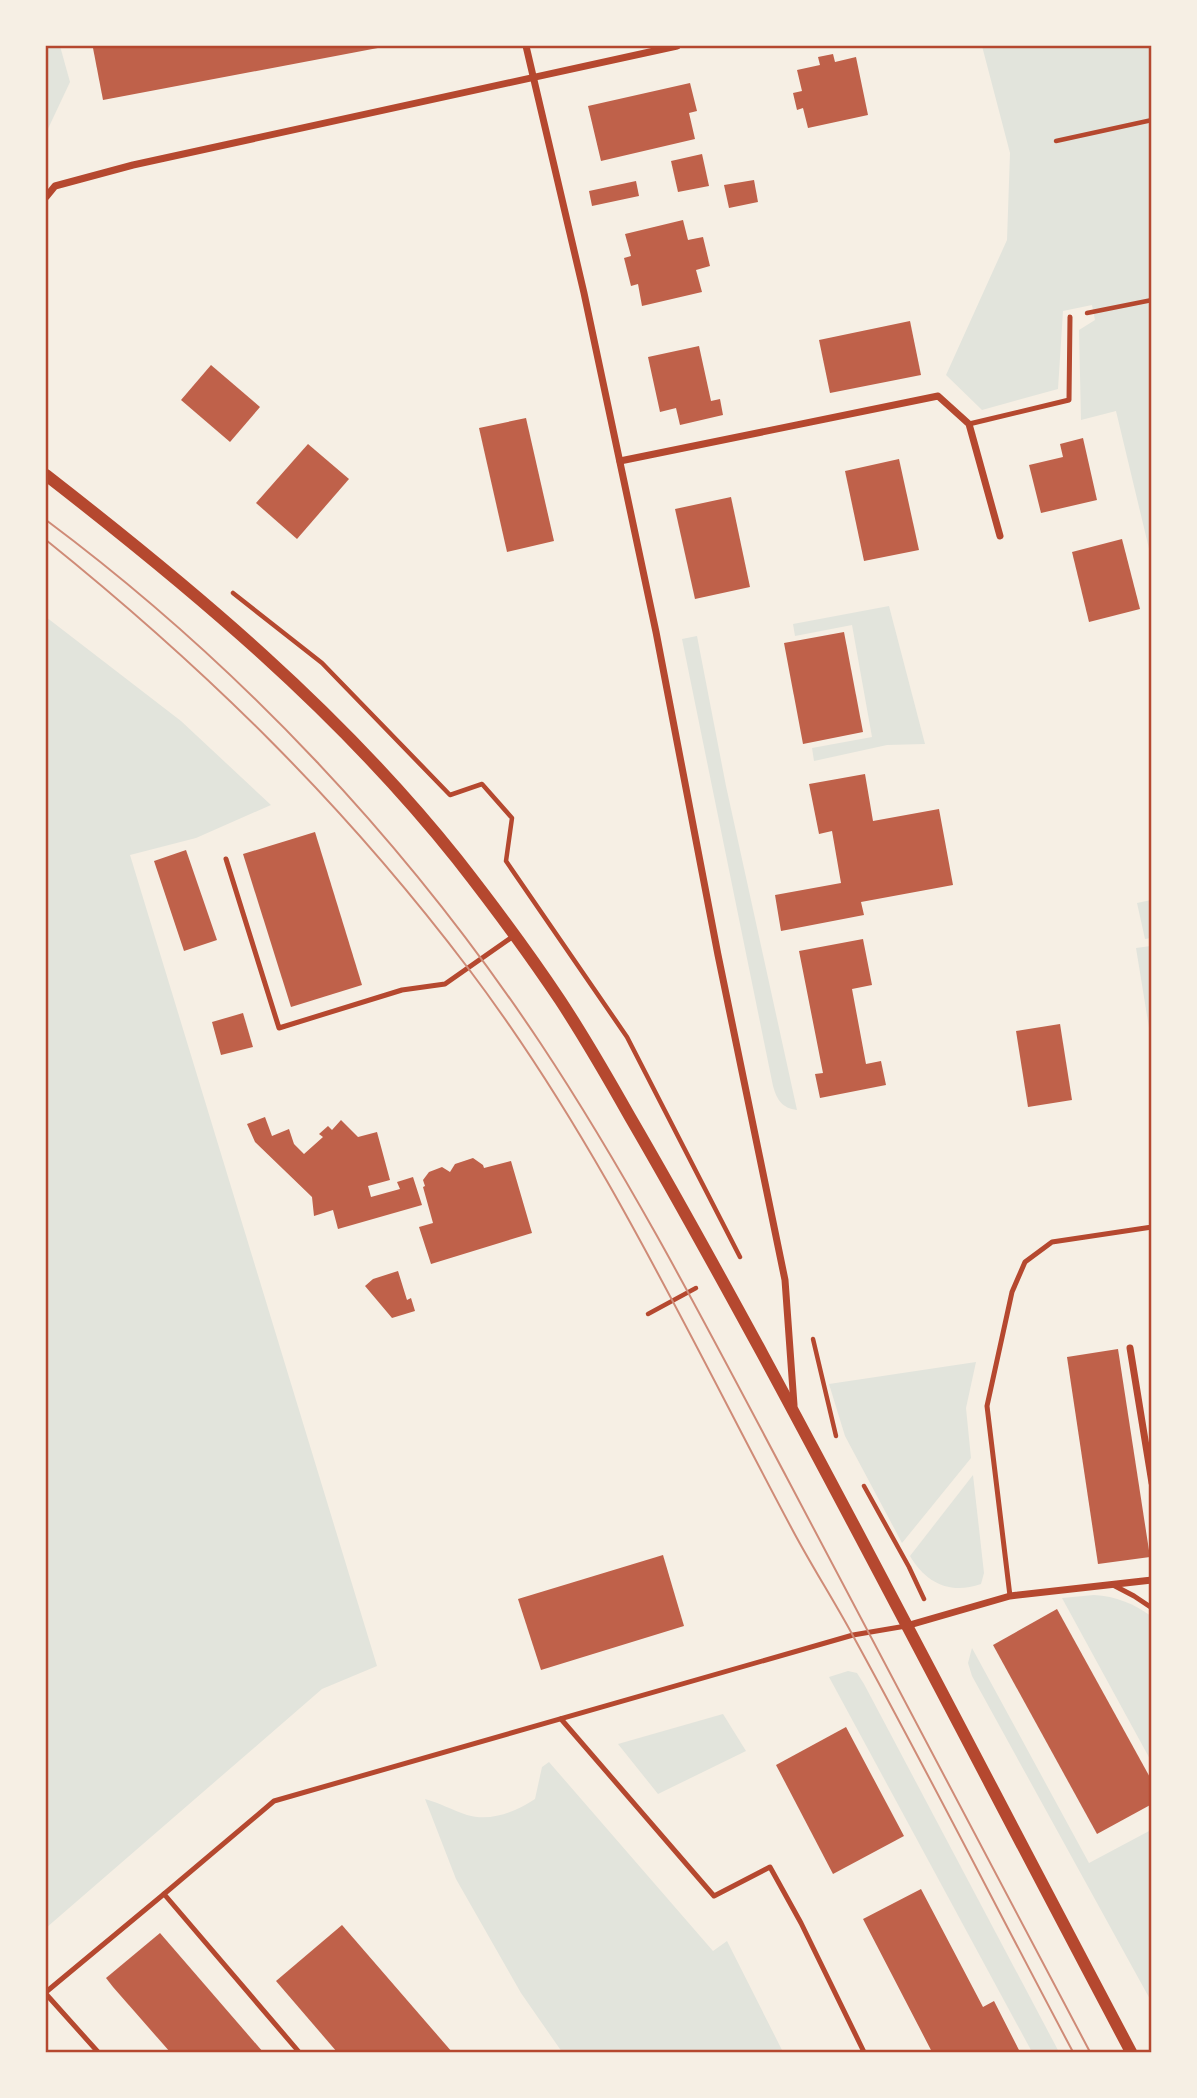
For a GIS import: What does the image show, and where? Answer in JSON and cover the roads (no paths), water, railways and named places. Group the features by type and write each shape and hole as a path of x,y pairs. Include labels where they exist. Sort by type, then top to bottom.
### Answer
{"street":[{"path":"526,46 620,461 785,1280 794,1413"},
{"path":"46,197 55,186 79,178 677,46"},
{"path":"620,461 938,396 969,424 1000,536"},
{"path":"46,475 149,557 311,699 380,771 453,855 515,934 606,1074 706,1251 1131,2053"},
{"path":"1130,1348 1149,1448 1152,1483"},
{"path":"906,1626 1010,1596 1152,1580"}],"lane":[{"path":"969,424 1069,400 1070,317"},
{"path":"226,859 279,1028 402,990 445,984 515,934"},
{"path":"1010,1596 987,1406 1012,1292 1025,1262 1052,1242 1152,1227"},
{"path":"1113,1585 1152,1608"},
{"path":"98,2053 46,1993 274,1801 853,1635 906,1626"},
{"path":"561,1719 714,1896 769,1867 801,1923 864,2053"},
{"path":"164,1894 299,2053"}],"tram line":[{"path":"46,520 186,634 316,761 377,828 435,898 541,1044 639,1204 699,1313 1090,2052"},
{"path":"46,540 162,638 270,740 322,794 421,908 515,1034 560,1102 641,1242 792,1529 908,1738 1073,2052"}]}
